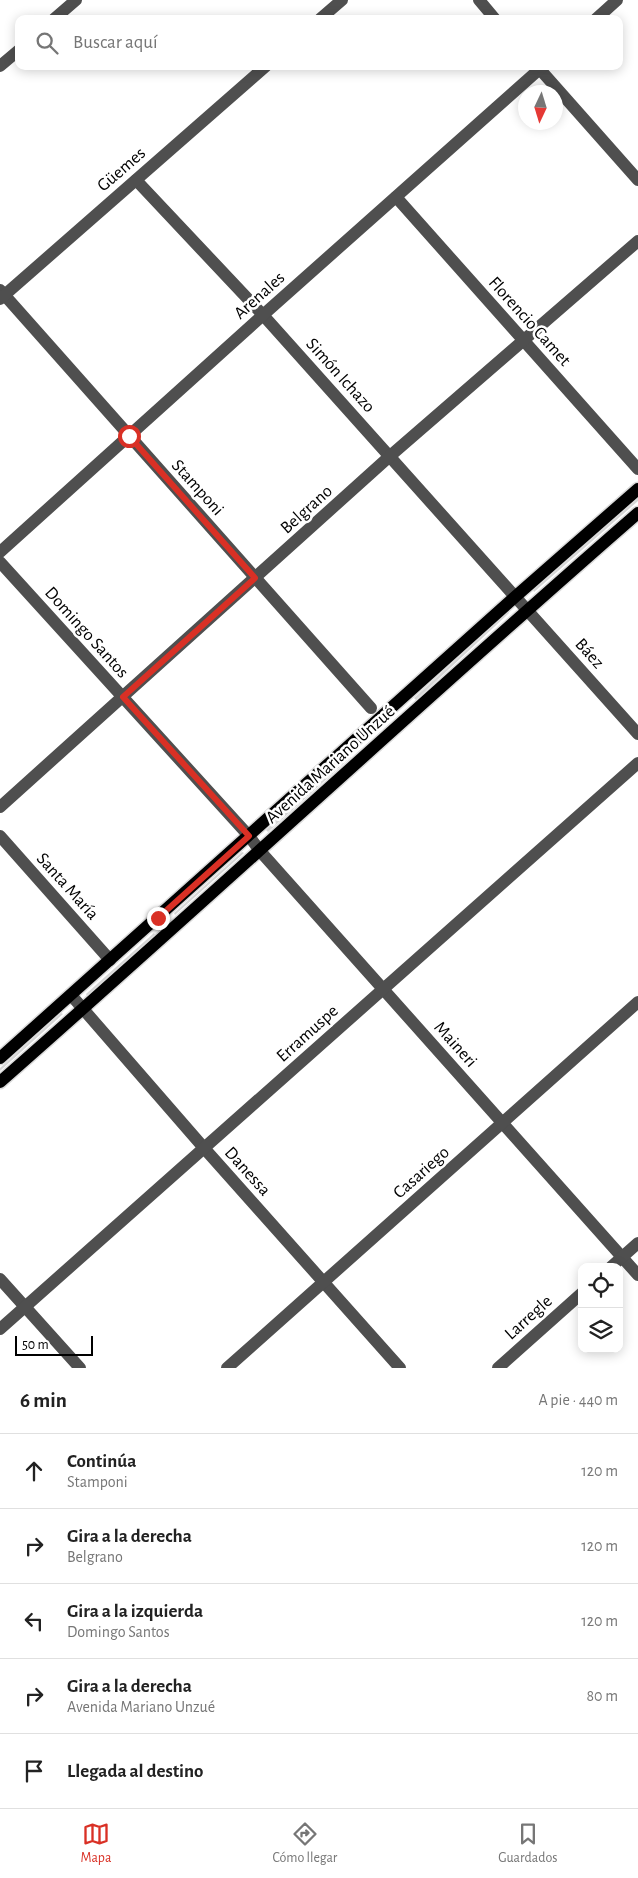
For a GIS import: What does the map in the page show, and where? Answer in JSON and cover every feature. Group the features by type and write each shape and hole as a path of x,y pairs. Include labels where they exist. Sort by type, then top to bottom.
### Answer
{"main road":[{"name":"Avenida Mariano Unzué","path":"0,1058 638,489"},
{"name":"Avenida Mariano Unzué","path":"0,1082 171,931 527,609 638,513"},
{"path":"403,697 414,711"},
{"path":"354,742 366,755"},
{"path":"158,918 171,931"}],"street":[{"path":"59,15 76,0"},
{"path":"325,15 342,0"},
{"path":"479,0 492,15"},
{"path":"600,15 617,0"},
{"path":"0,66 15,53"},
{"name":"Güemes","path":"1,294 136,180 261,70"},
{"name":"Arenales","path":"0,552 537,70"},
{"path":"543,70 638,180"},
{"name":"Simón Ichazo","path":"136,180 263,315 516,596"},
{"name":"Florencio Camet","path":"396,197 638,469"},
{"name":"Belgrano","path":"0,807 390,456 638,241"},
{"name":"Stamponi","path":"1,294 371,708"},
{"name":"Domingo Santos","path":"0,562 249,836"},
{"name":"Báez","path":"516,596 638,734"},
{"name":"Erramuspe","path":"0,1330 638,763"},
{"name":"Santa María","path":"0,836 110,960"},
{"name":"Maineri","path":"249,836 260,851 383,990 638,1275"},
{"name":"Danessa","path":"71,995 323,1283 400,1368"},
{"name":"Casariego","path":"227,1368 638,1002"},
{"path":"615,1263 638,1243"},
{"path":"0,1279 80,1368"},
{"name":"Larregle","path":"498,1368 578,1297"}],"shaded area":[{"path":"638,498 638,501 534,592 533,590"},
{"path":"508,612 416,700 414,698"},
{"path":"350,756 268,832 266,830"},
{"path":"242,852 244,853 175,915 174,913"},
{"path":"154,933 155,935 87,996 86,994"},
{"path":"61,1013 63,1014 0,1071 0,1068"}],"route":[{"path":"129,436 255,578 123,697 249,836 158,918"}]}
